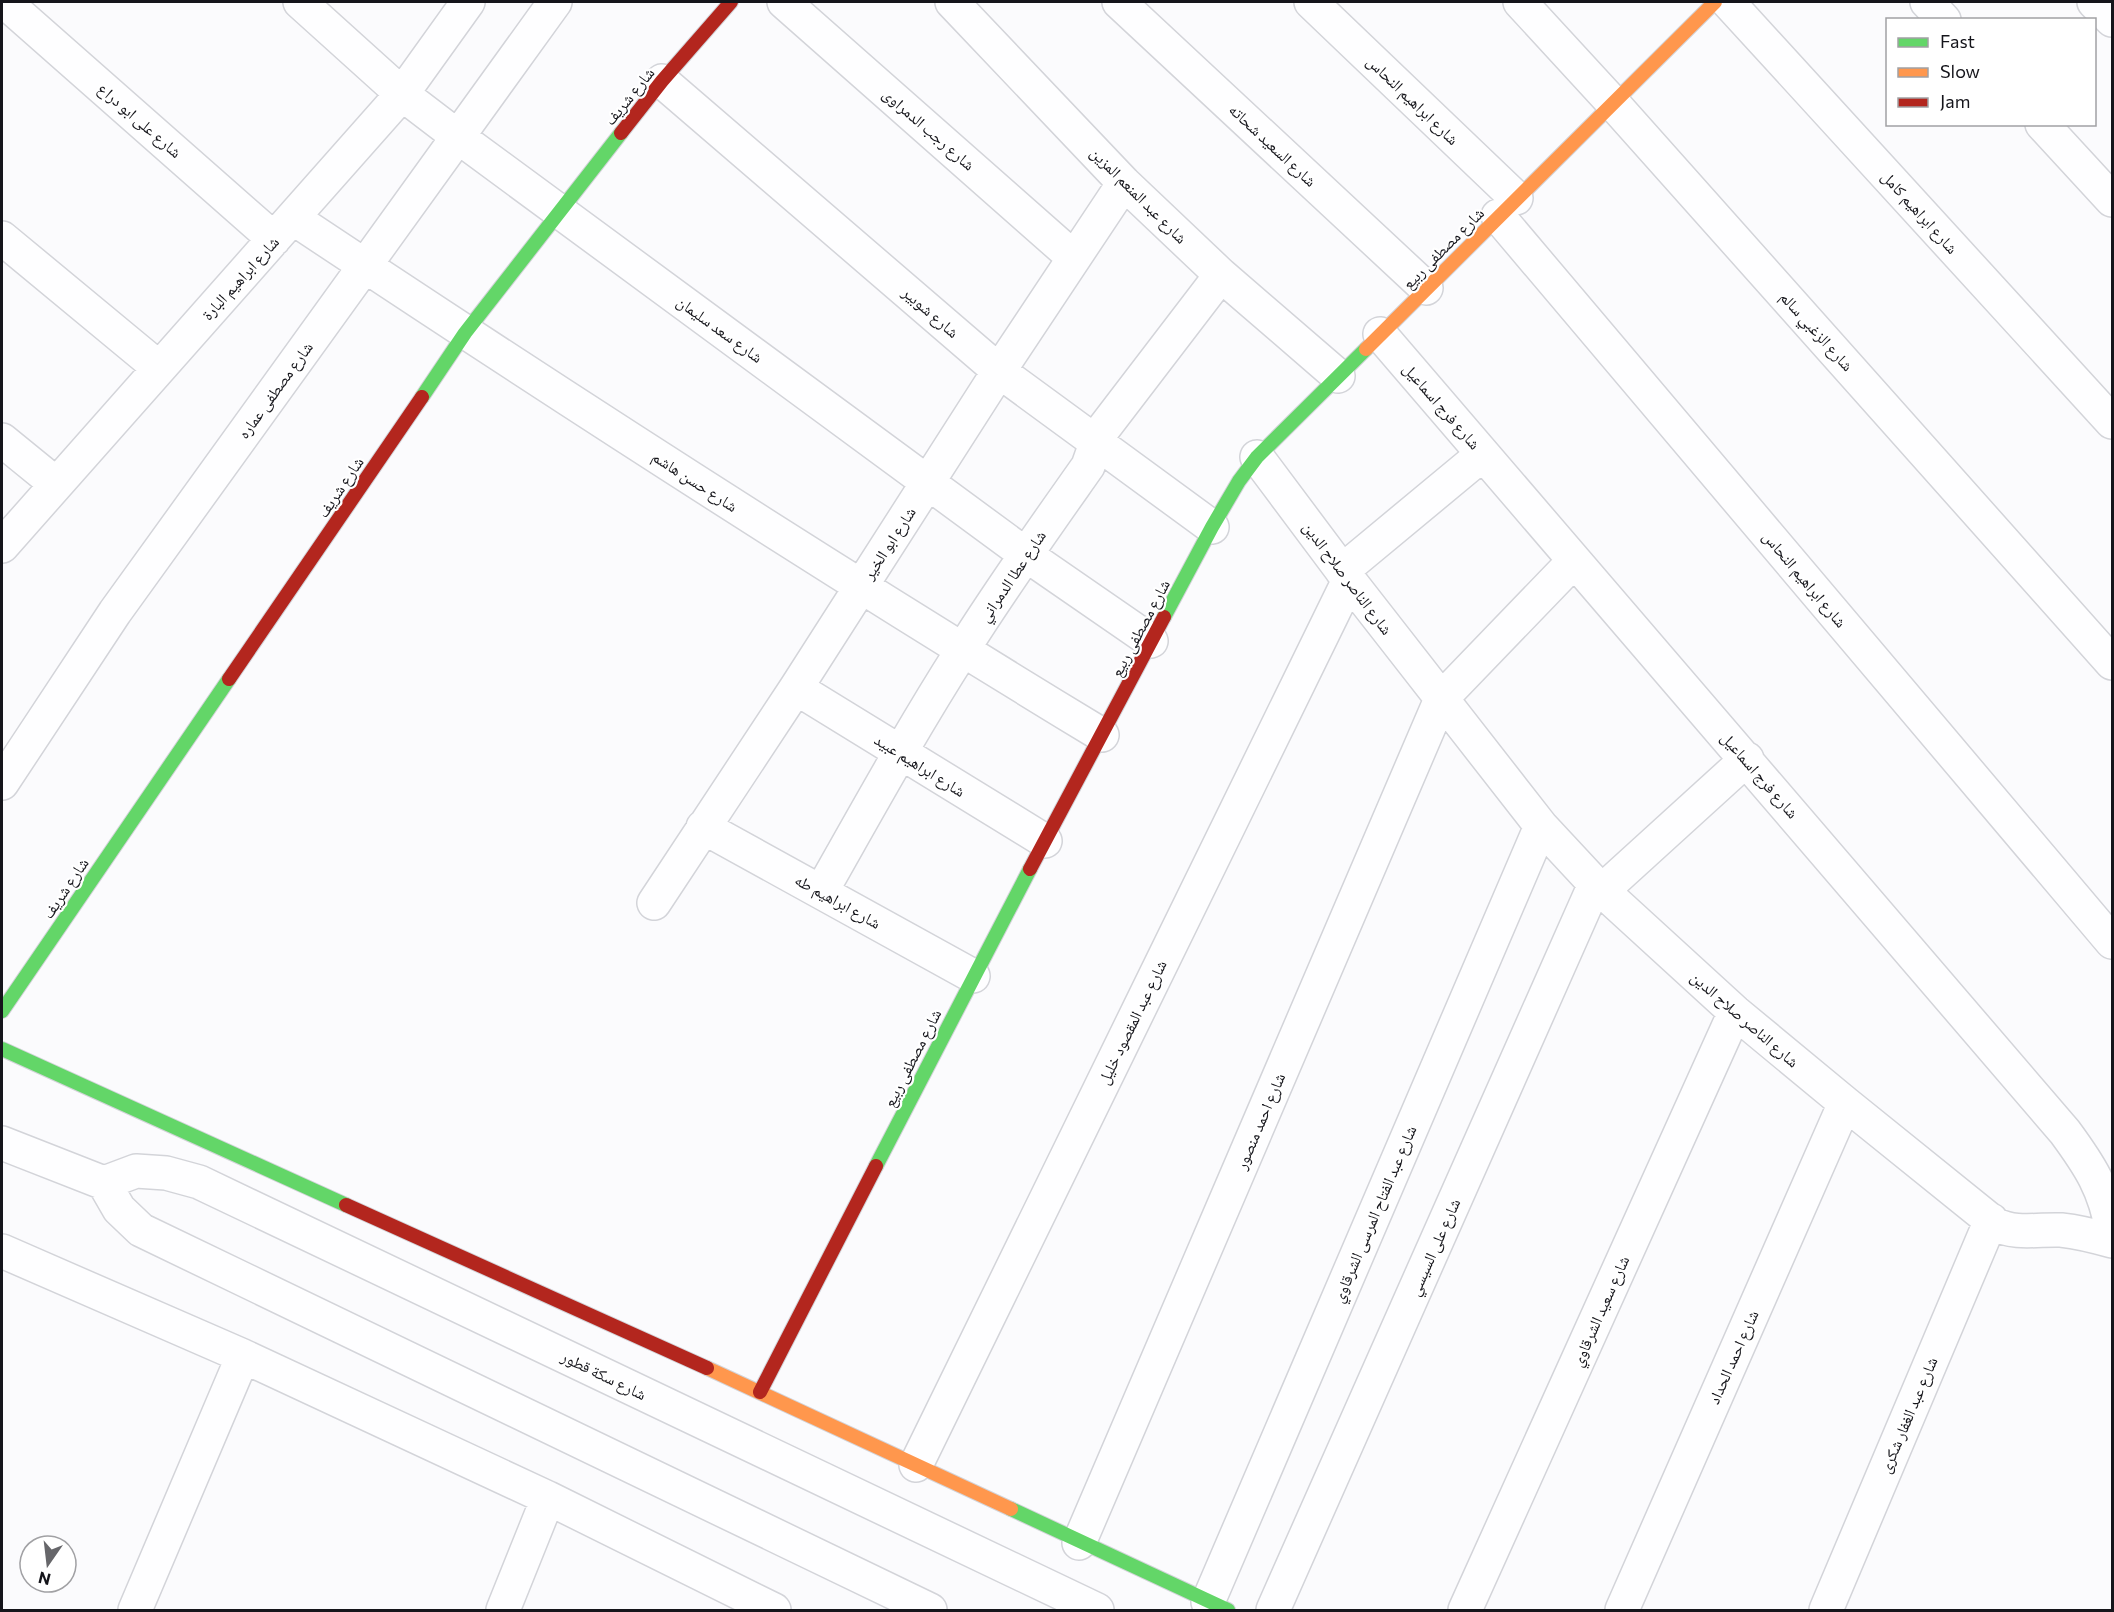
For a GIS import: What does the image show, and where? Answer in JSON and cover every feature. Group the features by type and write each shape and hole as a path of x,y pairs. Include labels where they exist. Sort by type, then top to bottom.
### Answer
{"street":[{"name":"شارع على ابو دراع","path":"5,2 284,229"},
{"name":"شارع سعد سليمان","path":"300,2 402,94 457,136 1025,554 1151,641"},
{"name":"شارع ابراهيم البارة","path":"2,546 402,94 468,2"},
{"name":"شارع مصطفى عماره","path":"2,783 115,612 555,2"},
{"name":"شارع شريف","path":"2,1011 465,333 662,81 732,2"},
{"name":"شارع رجب الدمراوى","path":"784,2 1073,257"},
{"name":"شارع عبد المنعم المزين","path":"952,2 1124,183 1221,275 1338,376"},
{"name":"شارع السعيد شحاته","path":"1119,2 1426,288"},
{"name":"شارع ابراهيم النحاس","path":"1311,2 1507,207 2112,942"},
{"name":"شارع الزغبي سالم","path":"1520,2 1612,102 2112,663"},
{"name":"شارع مصطفى ربيع","path":"760,1392 973,976 1212,527 1239,481 1257,457 1612,102 1716,2"},
{"name":"شارع ابراهيم كامل","path":"1728,2 2112,422"},
{"path":"1927,2 1942,18"},
{"path":"2094,2 2112,20"},
{"name":"شارع شوبير","path":"662,81 999,371 1212,527"},
{"path":"2044,126 2112,200"},
{"name":"شارع ابو الخير","path":"654,903 796,688 1073,257 1124,183"},
{"name":"شارع حسن هاشم","path":"284,229 364,265 465,333 861,587 1102,735"},
{"path":"2,238 159,368"},
{"name":"شارع عطا الدمراني","path":"821,892 900,752 962,650 1025,554 1088,466 1094,449 1094,441 1221,275"},
{"name":"شارع فرج اسماعيل","path":"1380,334 2065,1132 2098,1181 2109,1210 2112,1231"},
{"path":"2,440 56,484"},
{"path":"1346,575 1483,454"},
{"name":"شارع الناصر صلاح الدين","path":"1257,457 1541,826 1599,887 1735,1012 1991,1220 2007,1229 2064,1231 2090,1234 2112,1241"},
{"path":"1441,699 1574,561"},
{"name":"شارع عبد المقصود خليل","path":"916,1465 1346,575"},
{"name":"شارع ابراهيم عبيد","path":"796,688 1045,841"},
{"name":"شارع احمد منصور","path":"1079,1543 1441,699"},
{"name":"شارع على السيسي","path":"1273,1611 1599,887 1747,759"},
{"name":"شارع عبد الفتاح المرسى الشرقاوي","path":"1218,1606 1541,826"},
{"name":"شارع ابراهيم طه","path":"703,827 973,976"},
{"name":"شارع سعيد الشرقاوي","path":"1465,1611 1735,1012"},
{"path":"2,1049 760,1392 1218,1606"},
{"name":"شارع احمد الحداد","path":"1622,1611 1845,1103"},
{"path":"2,1143 104,1183 119,1209 141,1230 930,1611"},
{"name":"شارع سكة قطور","path":"104,1183 136,1171 166,1173 199,1182 1097,1611"},
{"name":"شارع عبد الغفار شكرى","path":"1826,1611 1991,1220"},
{"path":"2,1251 243,1356 548,1498 722,1599 774,1611"},
{"path":"135,1611 243,1356"},
{"path":"503,1611 548,1498"}],"traffic: fast":[{"path":"422,397 465,333 621,133"},
{"path":"1164,617 1212,527 1239,481 1257,457 1366,349"},
{"path":"2,1011 229,679"},
{"path":"876,1166 1030,869"},
{"path":"2,1049 346,1205"},
{"path":"1011,1509 1228,1610"}],"traffic: slow":[{"path":"1366,349 1715,2"},
{"path":"707,1368 1011,1509"}],"traffic: jam":[{"path":"621,133 662,81 731,2"},
{"path":"229,679 422,397"},
{"path":"1030,869 1164,617"},
{"path":"760,1392 876,1166"},
{"path":"346,1205 707,1368"}]}
